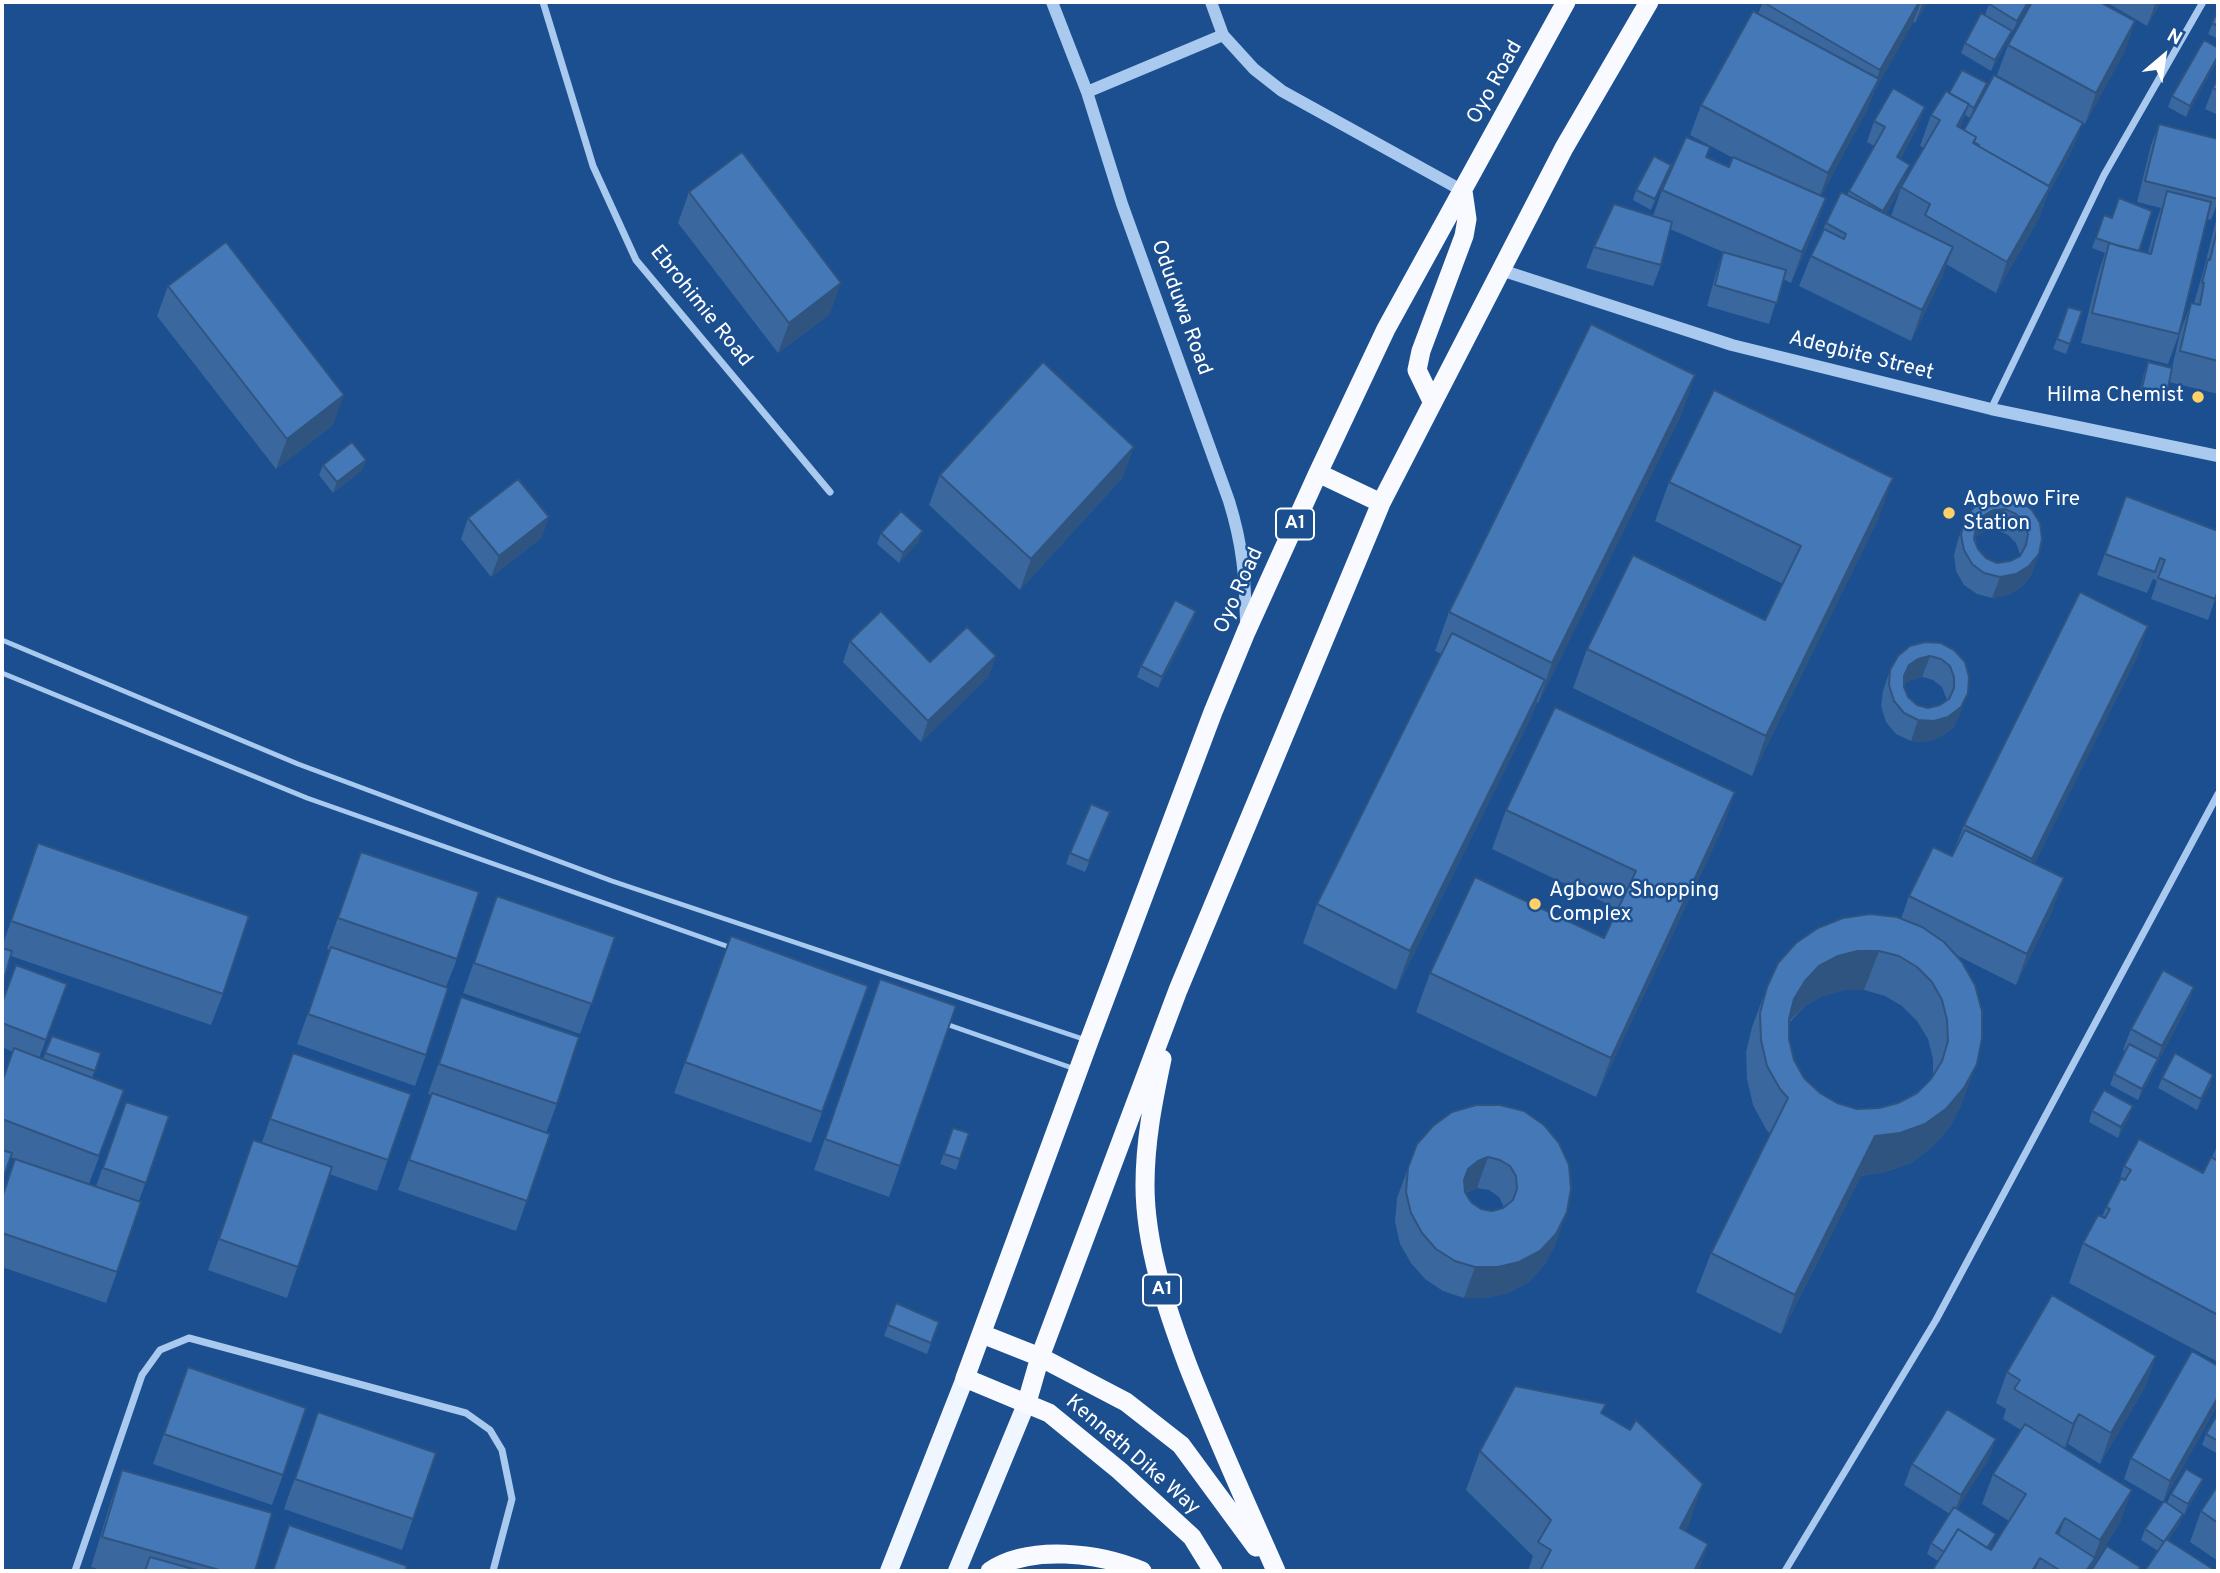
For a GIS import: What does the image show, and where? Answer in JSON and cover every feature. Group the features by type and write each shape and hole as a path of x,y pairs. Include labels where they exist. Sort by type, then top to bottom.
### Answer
{"highway":[{"name":"Oyo Road","path":"1079,1071 1213,712 1318,473 1386,329 1566,2"},
{"name":"A1","path":"1027,1402 1040,1357 1178,990 1381,503 1564,148 1649,2"},
{"path":"1432,401 1417,370 1421,351 1465,236 1467,219 1463,191"},
{"path":"1318,473 1381,503"},
{"name":"A1","path":"1178,990 1149,1125 1145,1187 1153,1251 1167,1311 1204,1408 1274,1571"},
{"name":"A1","path":"965,1378 1079,1071"},
{"name":"Kenneth Dike Way","path":"982,1334 1040,1357 1126,1402 1181,1445 1274,1571"},
{"name":"Kenneth Dike Way","path":"965,1378 1049,1413 1120,1471 1192,1537 1213,1571"},
{"path":"990,1571 1002,1563 1032,1556 1071,1554 1118,1561 1142,1571"}],"main road":[{"name":"A1","path":"889,1571 965,1378"},
{"name":"A1","path":"957,1571 1027,1402"}],"street":[{"name":"Ebrohimie Road","path":"543,2 593,166 636,260 830,492"},
{"name":"Oduduwa Road","path":"1052,2 1087,92 1122,204 1237,528 1245,580 1246,632"},
{"path":"1212,2 1223,35 1254,69 1282,91 1463,191"},
{"path":"1991,409 2104,175 2203,2"},
{"path":"1087,92 1223,35"},
{"name":"Adegbite Street","path":"1501,270 1732,345 1991,409 2218,456"},
{"path":"1785,1571 1936,1320 2218,794"},
{"path":"76,1571 142,1375 160,1350 189,1338 466,1413 490,1430 502,1450 512,1499 493,1571"}],"lane":[{"path":"2,640 298,764 612,881 1089,1041"},
{"path":"2,673 307,798 736,950"},
{"path":"942,1022 1079,1071"}],"building":[{"path":"1763,2 1919,2 1880,70"},
{"path":"2028,2 2017,21 1989,4"},
{"path":"2032,2 2100,2 2135,21 2096,93 2008,45"},
{"path":"1753,11 1879,79 1828,173 1701,105"},
{"path":"2218,11 2218,26 2212,23"},
{"path":"1981,13 2012,31 1995,60 1965,43"},
{"path":"2204,40 2218,48 2218,56 2190,106 2172,96"},
{"path":"1962,70 1987,83 1974,108 1949,93"},
{"path":"1994,75 2083,123 2049,186 1978,146 1974,142 1976,137 1964,130"},
{"path":"2218,78 2218,91 2213,88"},
{"path":"1893,88 1925,107 1897,157 1910,165 1883,211 1849,191 1885,127 1874,121"},
{"path":"1946,91 1969,104 1957,126 1976,137 1973,143 2050,187 2007,262 1925,215 1930,204 1901,187 1940,120 1931,115"},
{"path":"2159,124 2218,139 2218,199 2145,181"},
{"path":"1686,137 1710,147 1706,157 1729,167 1733,157 1826,198 1802,252 1662,190"},
{"path":"742,152 841,283 789,323 689,192"},
{"path":"1654,156 1671,165 1655,199 1636,190"},
{"path":"2167,191 2211,202 2179,334 2092,313 2109,243 2151,254"},
{"path":"1841,192 1953,247 1922,310 1811,256 1824,229 1844,239 1846,234 1826,223"},
{"path":"2119,198 2152,211 2139,251 2096,238 2104,215 2112,218"},
{"path":"1614,204 1672,222 1661,265 1594,247"},
{"path":"2218,226 2218,361 2180,351 2191,303 2200,305 2202,283"},
{"path":"226,242 344,395 287,439 168,286"},
{"path":"1723,252 1786,270 1777,303 1715,285"},
{"path":"2068,307 2082,311 2070,344 2057,339"},
{"path":"1591,324 1695,375 1552,663 1449,612"},
{"path":"1043,362 1134,447 1031,559 940,475"},
{"path":"2148,362 2172,368 2167,393 2142,388"},
{"path":"1714,390 1893,478 1766,736 1587,649 1633,555 1765,620 1801,546 1669,482"},
{"path":"352,442 366,460 337,482 323,465"},
{"path":"518,479 549,517 499,556 468,518"},
{"path":"2004,496 2019,500 2032,510 2040,523 2042,539 2039,554 2029,566 2016,574 2000,577 1984,573 1972,564 1964,550 1961,535 1965,519 1975,506 1988,498","holes":["2005,509 2024,522 2028,534 2020,556 1997,563 1986,558 1974,539 1976,526 1983,516 1993,510"]},
{"path":"2126,496 2218,531 2218,591 2215,599 2158,578 2165,560 2160,558 2155,572 2105,554"},
{"path":"901,511 923,531 903,553 881,533"},
{"path":"2080,592 2148,626 2032,859 1964,825"},
{"path":"1175,600 1196,611 1162,677 1141,666"},
{"path":"881,611 930,662 967,627 996,656 928,721 850,641"},
{"path":"1452,633 1545,680 1410,951 1317,904"},
{"path":"1925,642 1941,643 1954,650 1965,662 1969,677 1968,693 1961,707 1948,717 1934,721 1918,720 1904,713 1894,701 1889,685 1890,670 1898,656 1910,646","holes":["1930,656 1941,659 1950,666 1954,677 1954,688 1949,699 1928,708 1917,705 1908,697 1904,687 1904,676 1909,665"]},
{"path":"1555,707 1735,792 1611,1058 1430,973 1475,877 1604,938 1636,871 1506,810"},
{"path":"1091,804 1110,812 1089,861 1070,853"},
{"path":"1965,830 2064,878 2027,954 1909,896 1933,847 1952,856"},
{"path":"38,843 249,916 223,994 11,921"},
{"path":"361,852 479,892 457,959 338,918"},
{"path":"497,896 615,937 592,1004 474,963"},
{"path":"1870,914 1897,917 1922,927 1944,942 1962,962 1975,985 1982,1011 1982,1038 1977,1064 1964,1088 1947,1108 1925,1124 1900,1133 1875,1136 1795,1295 1711,1253 1788,1098 1767,1066 1761,1040 1760,1013 1767,987 1778,963 1796,943 1818,928 1843,918","holes":["1858,951 1879,951 1899,956 1917,967 1932,982 1942,1000 1948,1041 1942,1061 1931,1079 1917,1093 1898,1103 1879,1108 1857,1109 1837,1103 1820,1093 1804,1078 1794,1060 1789,1039 1789,1019 1794,999 1805,981 1819,966 1838,956"]},
{"path":"731,936 868,986 822,1112 685,1062"},
{"path":"331,947 448,988 426,1055 308,1014"},
{"path":"2,948 12,951 2,986"},
{"path":"16,965 67,984 46,1040 2,1023 2,1003"},
{"path":"2163,970 2194,987 2162,1046 2131,1029"},
{"path":"880,979 956,1006 900,1166 825,1139"},
{"path":"461,997 579,1037 557,1104 439,1064"},
{"path":"52,1036 101,1053 95,1071 45,1053"},
{"path":"2129,1044 2158,1059 2142,1089 2114,1074"},
{"path":"14,1048 124,1090 99,1156 2,1119 2,1082"},
{"path":"293,1053 411,1094 388,1160 270,1119"},
{"path":"2175,1053 2213,1075 2201,1099 2162,1078"},
{"path":"2104,1090 2133,1106 2121,1127 2092,1111"},
{"path":"432,1093 550,1134 527,1201 409,1160"},
{"path":"126,1102 169,1116 146,1183 103,1168"},
{"path":"1476,1105 1500,1105 1524,1111 1544,1125 1559,1143 1569,1165 1571,1189 1567,1212 1556,1234 1540,1251 1519,1262 1498,1267 1475,1267 1455,1261 1436,1249 1422,1233 1411,1213 1406,1192 1408,1168 1417,1144 1433,1126 1452,1112","holes":["1488,1157 1510,1166 1516,1176 1517,1189 1513,1200 1503,1208 1492,1211 1481,1209 1471,1202 1465,1192 1464,1180 1468,1169"]},
{"path":"953,1128 969,1133 960,1159 944,1154"},
{"path":"2139,1139 2203,1173 2211,1157 2218,1161 2218,1315 2083,1243 2098,1215 2105,1218 2110,1209 2106,1207 2121,1178 2125,1180 2131,1170 2124,1166"},
{"path":"253,1140 332,1167 298,1267 219,1239"},
{"path":"2,1150 12,1153 2,1181"},
{"path":"15,1159 141,1202 117,1272 2,1233 2,1198"},
{"path":"2052,1295 2156,1356 2111,1433 2079,1414 2073,1424 2014,1389 2020,1380 2007,1372"},
{"path":"896,1303 939,1322 931,1343 888,1325"},
{"path":"2192,1351 2218,1366 2218,1397 2170,1481 2131,1458"},
{"path":"188,1367 306,1408 283,1475 164,1434"},
{"path":"1515,1386 1606,1404 1601,1413 1630,1430 1636,1420 1703,1484 1680,1528 1708,1544 1694,1571 1540,1571 1551,1550 1538,1542 1551,1520 1480,1451"},
{"path":"1947,1409 1996,1439 1961,1495 1912,1464"},
{"path":"318,1412 436,1453 413,1519 295,1479"},
{"path":"2218,1413 2218,1441 2206,1434"},
{"path":"2025,1424 2132,1490 2100,1540 2065,1518 2056,1533 2095,1558 2086,1571 2061,1571 2040,1558 2032,1571 1932,1571 1958,1529 1991,1550 2026,1494 1993,1474"},
{"path":"2186,1469 2203,1479 2188,1504 2171,1494"},
{"path":"122,1470 272,1513 255,1571 223,1571 102,1537"},
{"path":"2218,1485 2218,1523 2201,1511"},
{"path":"2164,1501 2183,1514 2164,1542 2145,1529"},
{"path":"1954,1507 1996,1534 1987,1548 1958,1529 1944,1552 1931,1543"},
{"path":"289,1525 407,1566 405,1571 273,1571"},
{"path":"2166,1539 2216,1571 2146,1569"},
{"path":"2107,1546 2140,1567 2138,1571 2091,1571"},
{"path":"150,1557 200,1571 145,1571"}],"place":[{"name":"Hilma Chemist","path":"2198,397"},
{"name":"Agbowo Fire Station","path":"1949,513"},
{"name":"Agbowo Shopping Complex","path":"1535,904"}]}
